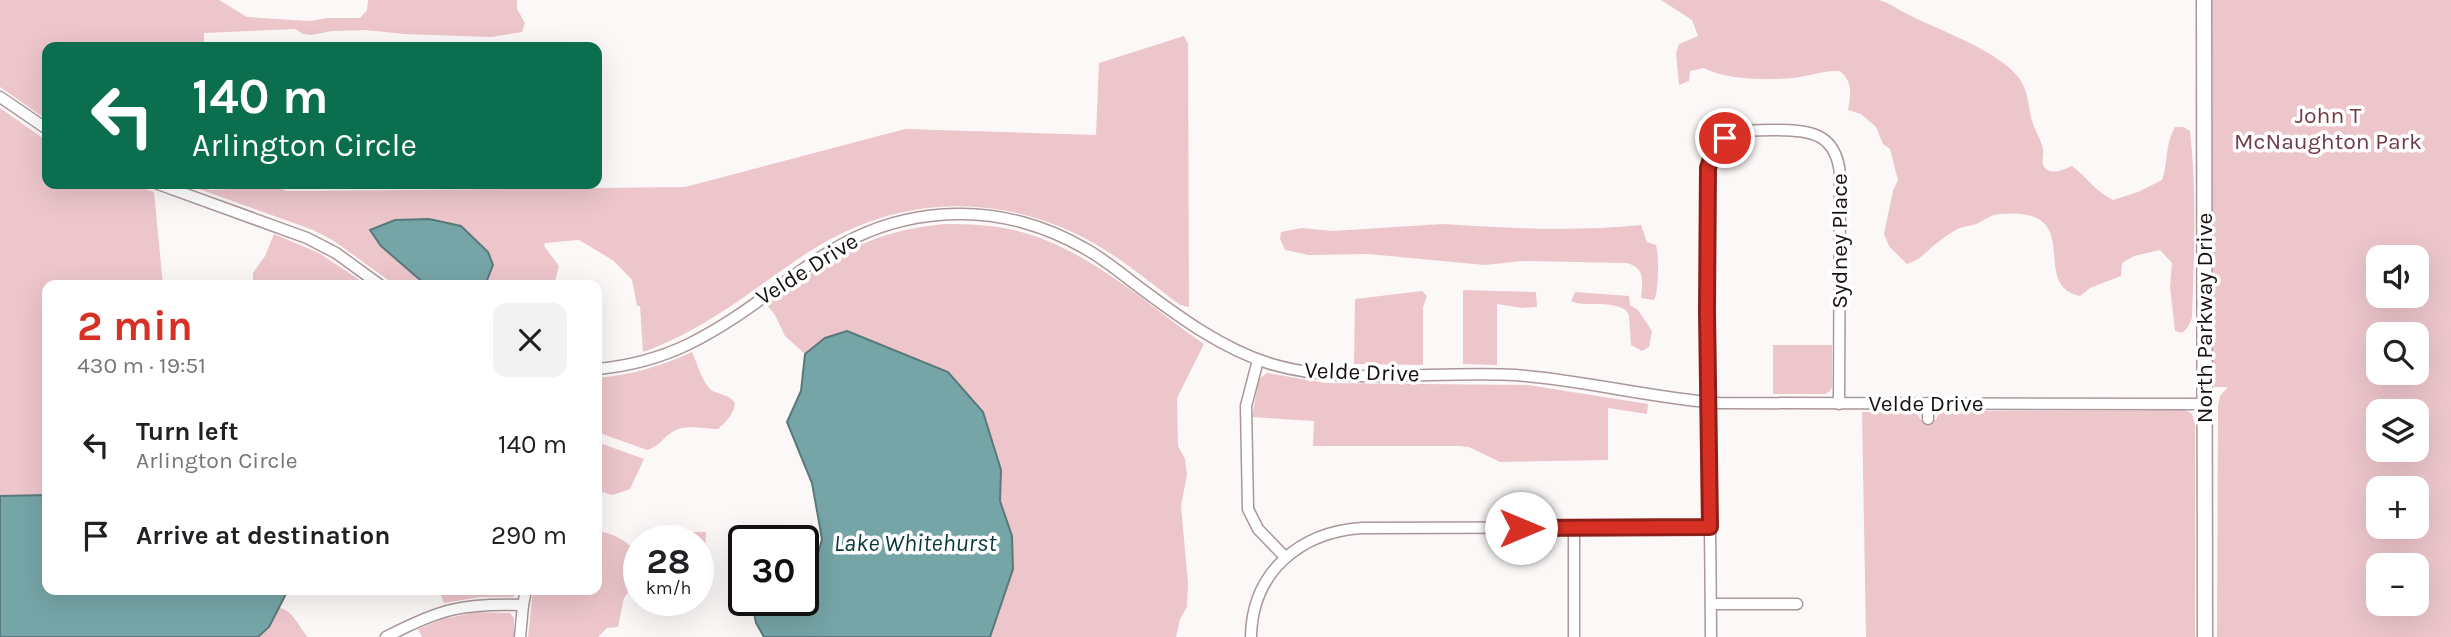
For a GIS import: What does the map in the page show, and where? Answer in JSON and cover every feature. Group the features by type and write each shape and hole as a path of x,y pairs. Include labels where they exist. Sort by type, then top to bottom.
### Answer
{"main road":[{"name":"North Parkway Drive","path":"2204,0 2205,637"}],"street":[{"path":"0,97 42,126"},
{"path":"1711,132 1720,142 1711,155 1708,168 1711,637"},
{"name":"Sydney Place","path":"1720,142 1737,132 1811,132 1828,143 1838,160 1839,404"},
{"path":"172,189 307,238 336,253 373,280"},
{"name":"Velde Drive","path":"602,368 644,362 689,344 716,329 825,252 854,237 909,219 956,214 1001,218 1059,235 1086,248 1210,337 1258,359 1288,369 1328,374 1526,376 1710,402 2204,404"},
{"path":"1258,359 1246,406 1248,509 1258,529 1285,557"},
{"path":"1928,403 1928,419"},
{"path":"1574,527 1574,637"},
{"path":"1251,637 1255,608 1261,591 1285,557 1312,539 1350,529 1710,527"},
{"path":"520,637 525,595"},
{"path":"1711,604 1797,604"},
{"path":"386,637 416,622 460,606 523,605"}],"green space":[{"path":"0,0 219,0 247,17 310,21 360,18 367,10 368,0 517,0 517,9 525,23 522,32 491,37 365,30 311,35 295,29 204,33 204,42 42,42 42,116 0,87"},
{"path":"1661,0 1879,0 1887,3 1983,50 2009,68 2025,89 2033,124 2043,149 2044,167 2055,171 2072,166 2113,200 2162,180 2169,141 2175,127 2190,131 2194,225 2192,318 2188,327 2182,333 2175,331 2170,287 2172,263 2160,250 2134,256 2122,263 2121,276 2090,288 2080,296 2065,289 2058,277 2054,248 2043,222 2027,215 2000,214 1960,228 1920,258 1907,264 1889,246 1884,234 1898,180 1890,149 1883,144 1876,127 1861,114 1848,110 1850,89 1844,75 1840,71 1833,71 1781,79 1758,79 1723,75 1704,68 1690,71 1689,81 1679,85 1676,53 1679,44 1698,36 1692,20"},
{"name":"John T McNaughton Park","path":"2205,0 2451,0 2451,637 2217,637 2218,405 2220,396 2228,387 2204,387"},
{"path":"1184,36 1188,44 1189,307 1180,305 1113,255 1070,231 1036,218 1003,210 969,206 936,207 902,212 838,235 708,321 643,352 640,306 637,306 632,280 614,261 579,240 545,243 544,246 559,266 555,280 487,280 493,265 488,252 461,226 381,246 420,280 388,280 334,241 313,230 199,189 286,191 685,187 905,129 1096,135 1099,63"},
{"path":"0,108 42,137 42,189 145,189 154,192 163,280 42,280 42,495 0,496"},
{"path":"944,224 1005,228 1050,242 1074,253 1118,281 1204,344 1177,398 1178,446 1185,459 1187,475 1181,506 1188,583 1187,607 1180,619 1176,637 990,637 1013,569 1012,537 1000,501 1001,470 825,338 805,354 785,336 775,315 766,304 829,261 869,241 916,228"},
{"path":"1442,224 1566,229 1641,225 1647,242 1656,245 1656,295 1654,300 1641,298 1640,272 1627,263 1522,261 1485,265 1368,254 1309,255 1285,250 1280,239 1281,232 1302,228 1333,231"},
{"path":"274,234 319,253 360,280 253,280 253,273 265,256"},
{"path":"1463,290 1536,292 1537,307 1522,308 1497,304 1497,365 1463,364"},
{"path":"1422,291 1427,296 1423,307 1423,365 1354,364 1355,299"},
{"path":"1575,292 1629,296 1630,305 1638,310 1652,331 1649,347 1642,351 1631,345 1629,316 1626,310 1611,305 1576,303 1571,301"},
{"path":"1773,345 1832,345 1830,391 1825,394 1773,394"},
{"path":"692,352 707,386 735,403 727,421 718,429 679,429 647,450 602,434 602,377 622,375 669,362"},
{"path":"1267,373 1326,383 1528,385 1648,404 1647,414 1608,408 1608,460 1500,462 1469,447 1459,446 1313,446 1314,421 1252,417 1259,379"},
{"path":"2186,410 2192,414 2195,424 2195,637 1866,637 1862,412 1916,412 1921,420 1936,420 1938,414 1943,411"},
{"path":"602,444 644,459 630,489 613,495 602,492"},
{"path":"602,532 623,541 623,603 618,627 607,628 598,637 528,637 532,595 602,595"},
{"path":"441,595 514,595 480,597 444,603"},
{"path":"278,607 292,616 308,637 258,637 269,627"},
{"path":"476,612 510,613 514,618 514,637 422,637 418,629 443,619"}],"water":[{"path":"429,219 461,226 488,252 493,265 487,280 420,280 381,246 370,230 395,220"},
{"name":"Lake Whitehurst","path":"847,331 948,372 983,412 1001,470 1000,501 1012,536 1013,569 990,637 764,637 756,623 755,616 819,616 819,550 822,539 812,483 787,422 801,391 805,354 825,338"},
{"path":"42,495 42,595 285,595 269,627 258,637 0,637 0,496"}],"route":[{"path":"1521,528 1710,527 1708,168 1714,149 1725,138"}]}
